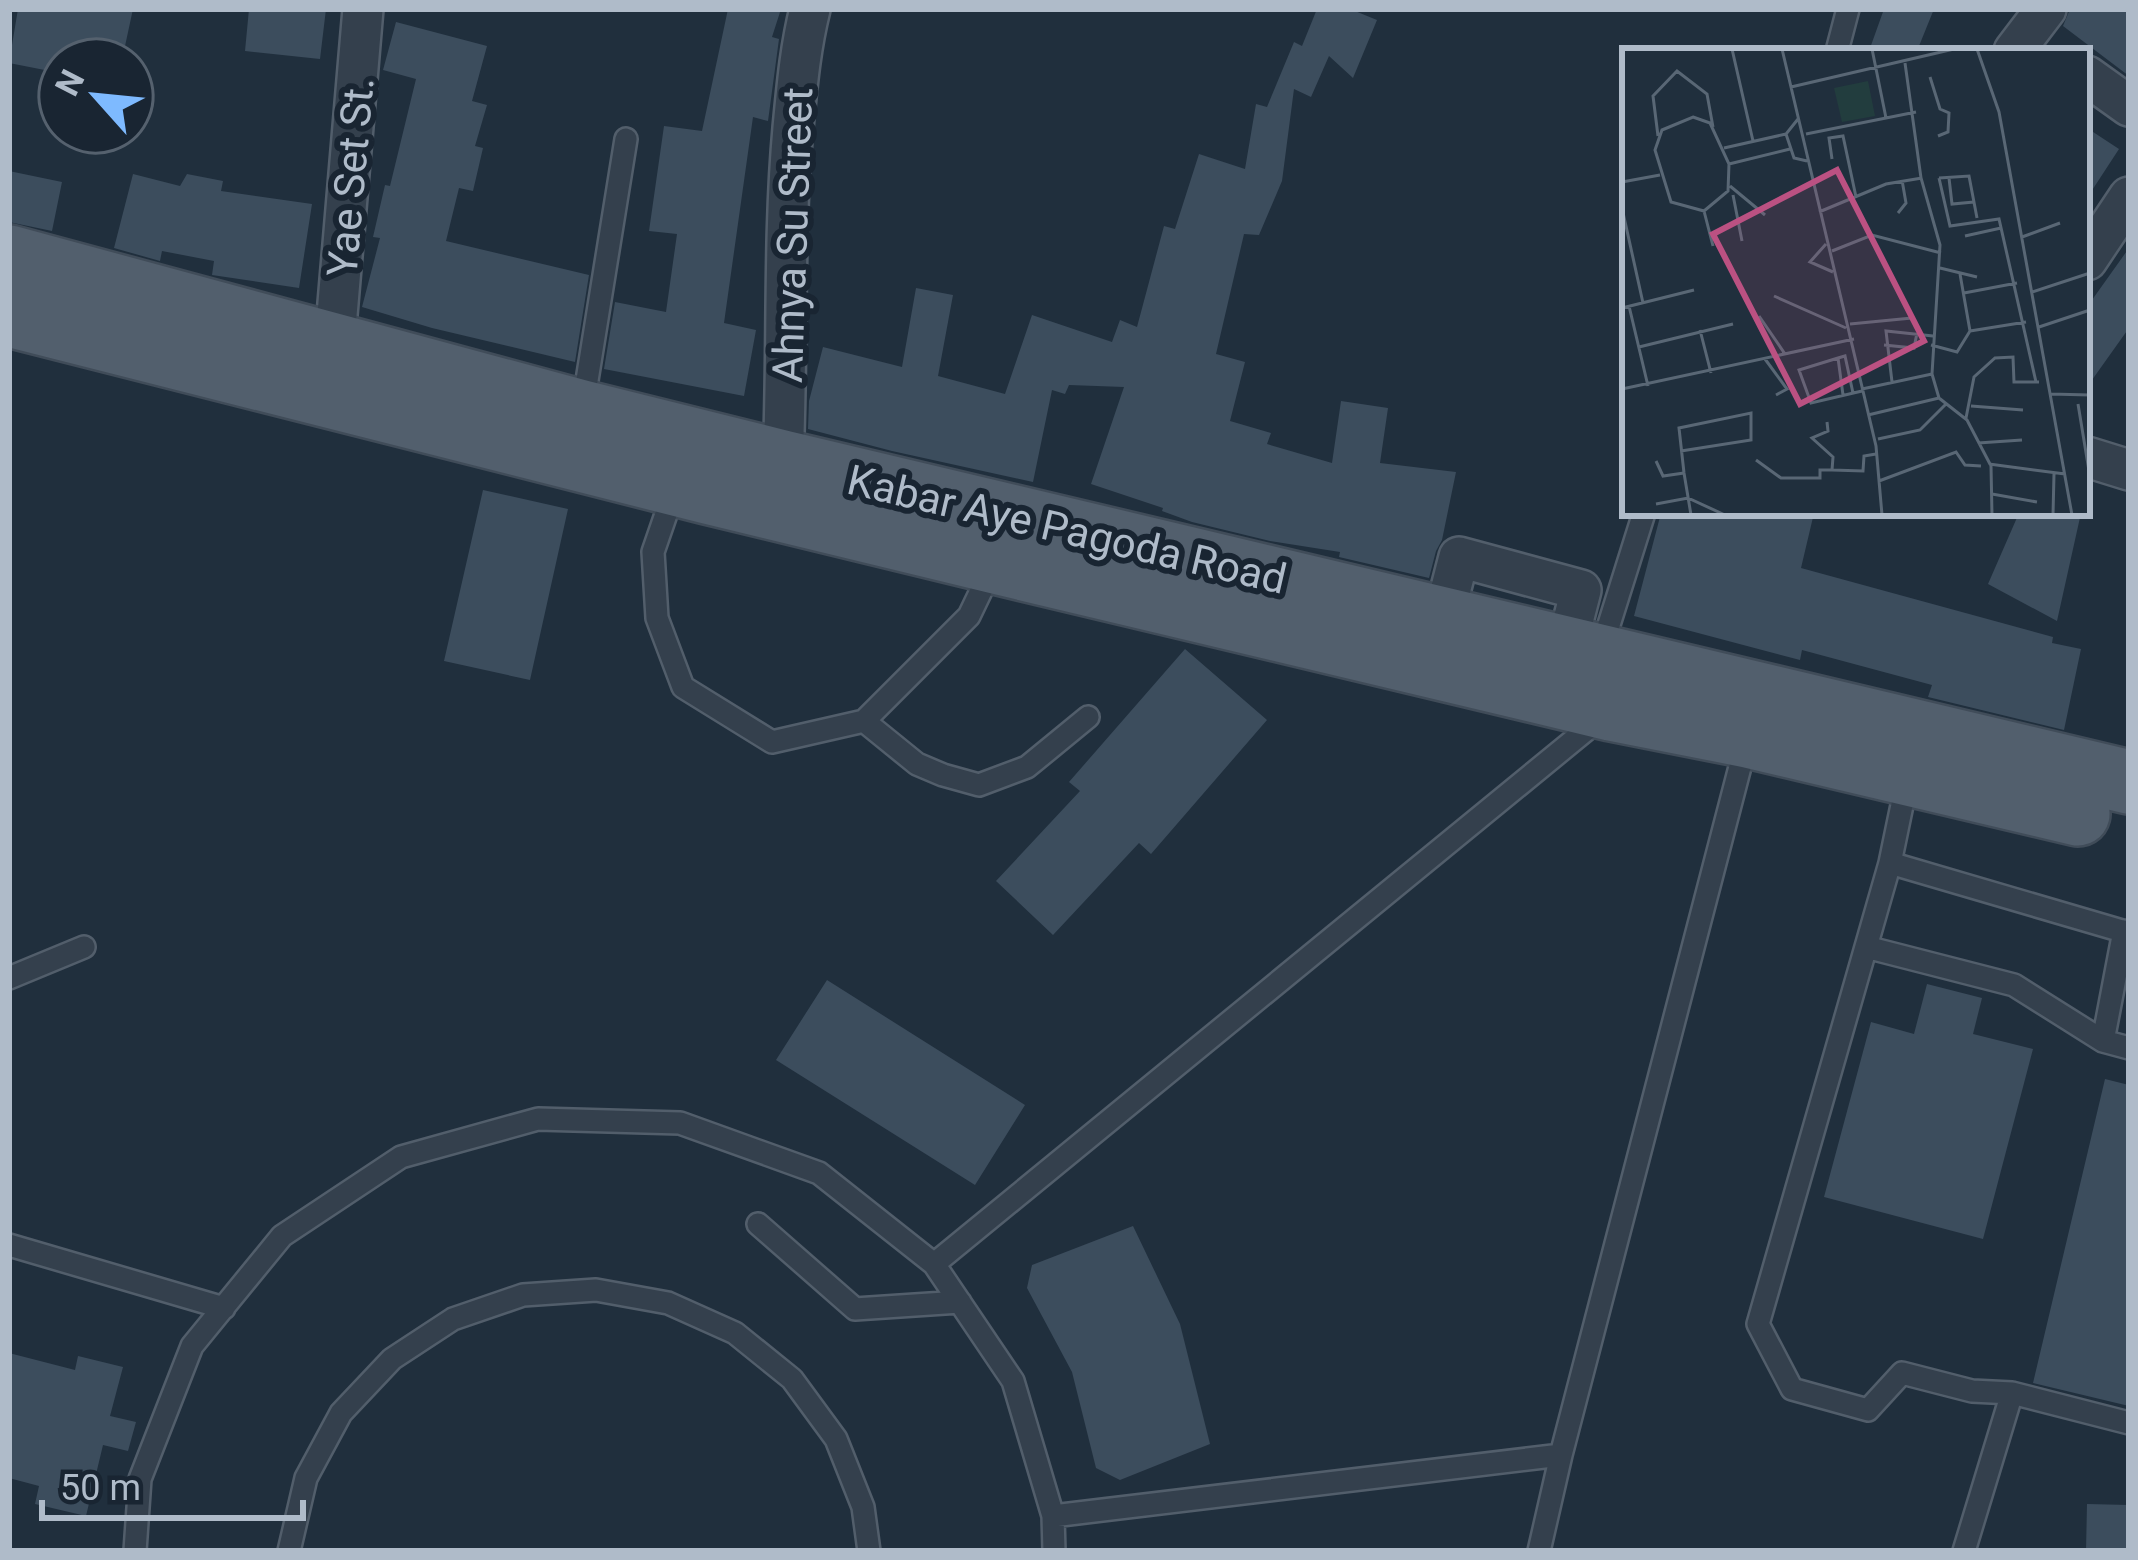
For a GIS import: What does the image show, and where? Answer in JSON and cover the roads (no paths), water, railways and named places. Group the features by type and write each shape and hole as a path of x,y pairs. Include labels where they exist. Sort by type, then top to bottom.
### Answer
{"main road":[{"name":"Kabar Aye Pagoda Road","path":"9,257 332,371 676,484 995,562 1574,675 1754,715 2129,782"},
{"name":"Kabar Aye Pagoda Road","path":"9,315 581,412 1443,619 1574,675"},
{"name":"Kabar Aye Pagoda Road","path":"1754,715 1908,775 2129,826"}],"street":[{"name":"Yae Set St.","path":"332,371 364,9"},
{"name":"Ahnya Su Street","path":"783,462 787,200 800,46 811,9"},
{"path":"2090,78 2129,106"},
{"path":"2090,256 2129,197"},
{"path":"2090,459 2129,470"}],"lane":[{"path":"1838,48 1848,9"},
{"path":"581,412 626,139"},
{"path":"676,484 653,552 657,618 683,687 772,742 864,722 969,616 995,562"},
{"path":"934,1264 1574,675 1643,516"},
{"path":"1539,1551 1754,715"},
{"path":"864,722 917,764 979,785 1027,767 1088,717"},
{"path":"1908,775 1890,862 1758,1324 1792,1389 1868,1410 1902,1373 1972,1390 2012,1393 2129,1423"},
{"path":"1890,862 2127,932 2103,1041"},
{"path":"9,978 84,947"},
{"path":"1866,947 2014,986 2103,1041 2129,1048"},
{"path":"135,1551 140,1479 192,1346 282,1236 401,1157 538,1119 680,1123 819,1173 934,1264 1013,1381 1053,1516 1054,1551"},
{"path":"758,1224 855,1309 960,1302"},
{"path":"9,1245 224,1308"},
{"path":"289,1551 307,1478 341,1413 392,1359 453,1318 470,1312 523,1295 596,1290 668,1303 702,1318 735,1333 792,1379 836,1438 863,1507 869,1551"},
{"path":"1964,1551 2012,1393"},
{"path":"1053,1516 1561,1455"}]}
